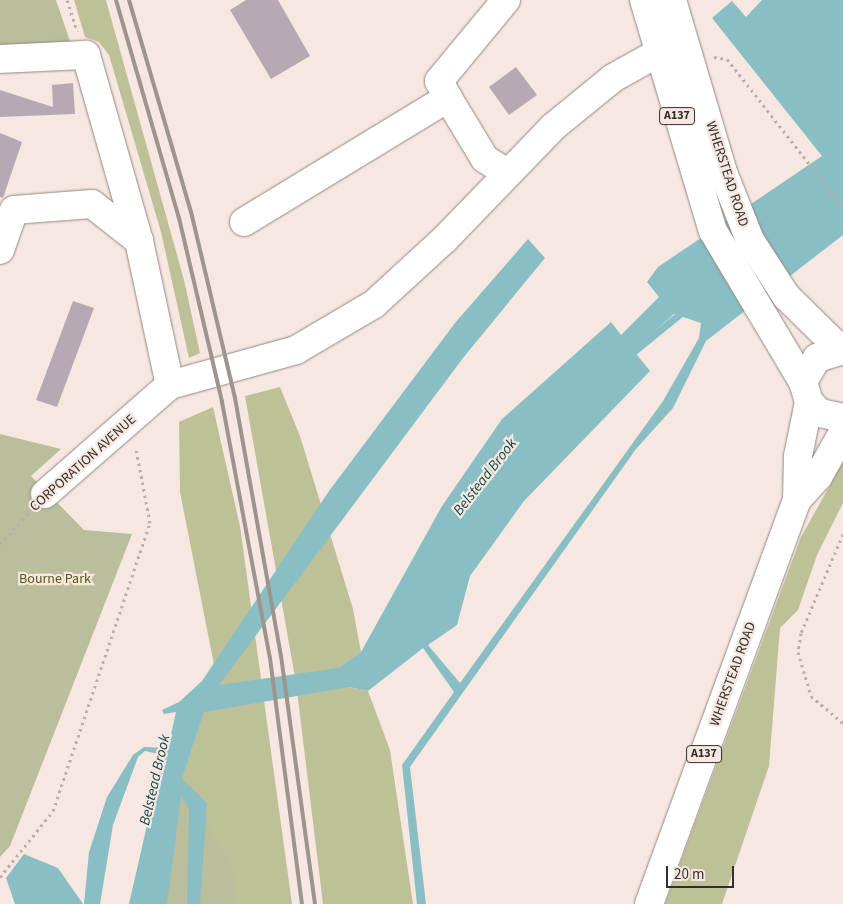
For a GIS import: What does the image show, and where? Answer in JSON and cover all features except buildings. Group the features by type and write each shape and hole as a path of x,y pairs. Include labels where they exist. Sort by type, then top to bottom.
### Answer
{"main road":[{"path":"506,0 440,81 448,98 485,159 507,173"},
{"name":"A137","path":"644,0 713,231 820,413 843,418"},
{"name":"WHERSTEAD ROAD","path":"678,4 738,214 786,296 842,349 817,358 806,392"},
{"path":"0,59 86,55 139,241 170,384 296,350 344,324 398,284 507,173 585,99 660,52"},
{"path":"244,222 448,98"},
{"path":"0,250 14,210 92,204 139,241"},
{"name":"CORPORATION AVENUE","path":"45,494 170,384"},
{"name":"A137","path":"797,500 798,456 806,392"},
{"name":"A137","path":"797,500 818,478 843,432"},
{"name":"WHERSTEAD ROAD","path":"649,904 797,500"}],"path":[{"path":"67,0 86,55"},
{"path":"692,54 727,59 843,207"},
{"path":"0,877 53,811 150,523 130,420"},
{"name":"CORPORATION AVENUE","path":"0,544 45,494"},
{"path":"843,534 801,633 798,652 811,696 843,723"}],"green space":[{"path":"0,0 56,0 72,47 0,50"},
{"path":"74,0 106,0 184,280 200,353 189,358 161,232 109,55 99,42 85,37"},
{"path":"280,387 300,436 353,609 361,652 338,668 349,687 368,691 390,750 413,904 323,904 296,683 245,396"},
{"path":"213,407 240,526 292,904 235,904 235,872 182,779 204,711 230,704 218,685 180,492 179,422"},
{"name":"Bourne Park","path":"0,434 61,449 31,476 84,530 132,534 10,846 0,857"},
{"path":"843,462 843,503 817,555 798,610 780,628 769,766 722,904 665,904 801,537"},
{"path":"188,759 235,872 237,904 146,904"}],"water":[{"path":"762,0 843,0 843,235 706,341 673,408 636,449 410,767 426,904 417,904 402,765 454,692 423,648 368,691 349,687 204,712 182,779 207,803 200,904 187,904 189,810 181,796 167,904 129,904 163,755 145,751 138,757 113,825 100,904 84,904 89,852 107,797 133,755 144,747 168,748 176,712 164,714 162,710 179,702 202,681 329,491 455,323 528,239 545,258 463,358 219,685 338,668 361,652 442,506 502,419 611,322 621,335 659,297 647,282 658,267 822,156 712,18 732,1 746,17","holes":["674,314 701,323 699,338 663,401 460,683 428,645 457,625 470,576 524,501 650,371 633,350"]},
{"path":"24,854 58,868 83,904 15,904 6,878"}],"waterway":[{"name":"Belstead Brook","path":"627,357 681,313"}],"railway":[{"path":"116,0 179,218 222,402 270,658 302,904"},
{"path":"129,0 192,216 235,398 281,656 315,904"}]}
